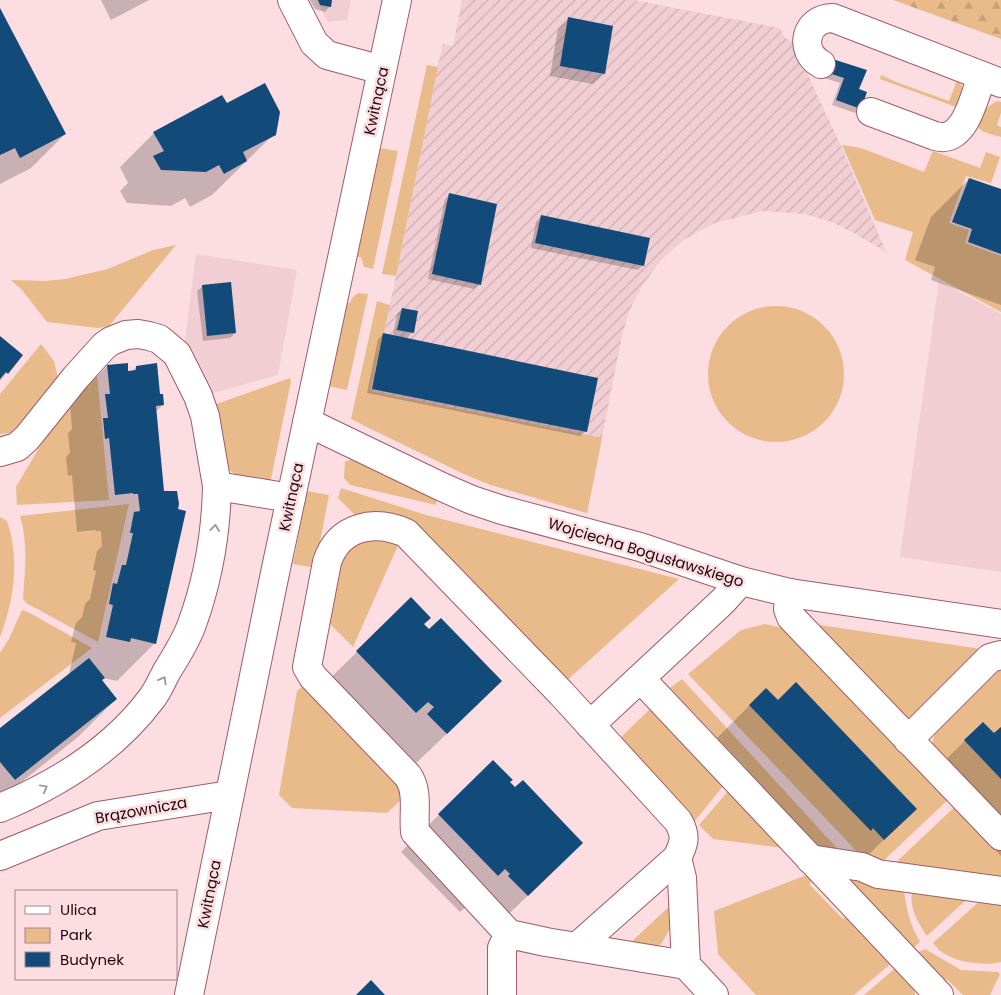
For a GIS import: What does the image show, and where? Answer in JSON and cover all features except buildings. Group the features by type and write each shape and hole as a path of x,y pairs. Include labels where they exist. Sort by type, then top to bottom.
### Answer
{"street":[{"path":"292,0 314,44 327,56 382,70"},
{"name":"Kwitnąca","path":"189,995 291,498 397,0"},
{"path":"821,64 810,53 806,38 814,24 822,19 832,18 992,80 962,128 950,137 940,138 871,112"},
{"path":"0,452 17,447 27,438 76,377 104,346 126,336 138,334 159,340 177,354 206,416 216,486 215,524 209,566 192,625 153,697 130,724 104,749 56,782 32,795 0,808"},
{"name":"Wojciecha Bogusławskiego","path":"307,422 472,500 502,510 640,547 740,581 790,593 1001,624"},
{"path":"216,486 291,498"},
{"path":"578,946 677,858 684,844 682,827 590,725 406,533 385,526 365,527 352,531 331,551 325,567 307,667 313,677 413,783 415,832 510,934 578,946 686,965 714,995"},
{"path":"590,725 723,601 740,581"},
{"path":"790,593 788,610 790,617 1001,836"},
{"path":"908,740 990,658 1001,655"},
{"path":"641,679 939,995"},
{"name":"Brązownicza","path":"0,856 98,816 229,795"},
{"path":"677,858 682,878 686,965"},
{"path":"810,859 862,867 878,874 1001,891"},
{"path":"502,995 502,948 510,934"}],"shaded area":[{"path":"316,0 351,0 347,20 328,22"},
{"path":"462,0 633,0 780,28 785,38 792,41 841,146 886,252 832,222 805,214 762,211 715,223 685,239 661,260 642,286 629,311 622,336 587,513 491,485 362,425 394,286 440,56 443,44 453,46"},
{"path":"196,254 297,270 278,375 206,395 190,360 185,342"},
{"path":"939,281 1001,314 1001,572 900,557"}],"green space":[{"path":"893,0 1001,0 1001,39"},
{"path":"427,65 438,67 396,276 382,274"},
{"path":"881,75 949,101 957,80 963,87 956,107 880,79"},
{"path":"998,101 1001,102 1001,113 997,125 1001,127 1001,137 983,131 979,128 978,124 984,112"},
{"path":"842,145 861,148 924,172 933,151 980,168 986,152 1000,157 991,183 966,176 949,223 969,230 965,243 1001,256 1001,312 905,260 913,232 875,220"},
{"path":"380,148 398,151 373,269 364,267 361,257 357,257"},
{"path":"176,245 109,326 98,328 47,322 22,290 11,280 45,281 65,279 108,269 153,250"},
{"path":"358,293 368,294 347,390 328,386 347,303 350,303 352,298"},
{"path":"377,301 390,305 370,391 602,438 587,513 491,485 466,475 351,419"},
{"path":"776,306 802,311 824,326 839,348 844,374 839,400 824,422 802,437 776,442 750,437 728,422 713,400 708,374 713,348 728,326 750,311"},
{"path":"41,344 54,361 58,379 19,432 0,434 0,394"},
{"path":"96,364 109,500 17,505 16,487 64,406"},
{"path":"290,378 291,381 270,484 244,478 233,473 224,464 211,406"},
{"path":"352,459 436,500 436,505 350,485 344,478 345,462"},
{"path":"341,488 426,515 679,579 563,684 411,525 358,518 338,498"},
{"path":"307,491 329,495 315,568 293,564"},
{"path":"129,504 98,642 26,603 23,599 25,546 20,516"},
{"path":"0,517 7,521 11,535 14,579 9,609 0,637"},
{"path":"368,538 400,541 353,647 324,618 338,557 346,547"},
{"path":"22,610 92,648 0,718 0,653 9,639"},
{"path":"765,624 783,628 952,796 880,864 867,862 688,674 741,630"},
{"path":"813,624 981,649 906,723"},
{"path":"1001,667 1001,820 932,745 941,719"},
{"path":"682,679 846,858 816,853 742,775 747,769 670,688"},
{"path":"302,687 309,687 396,774 402,799 387,813 292,808 279,795 297,691"},
{"path":"651,708 724,785 694,822 618,740"},
{"path":"729,790 784,848 713,839 699,825"},
{"path":"960,802 1001,845 1001,885 890,868"},
{"path":"809,874 812,877 810,885 843,919 849,914 894,961 854,995 756,995 718,954 714,911"},
{"path":"854,879 904,887 913,929 920,942 912,949 848,883"},
{"path":"913,886 966,900 927,936 919,924 912,906"},
{"path":"982,899 1001,902 1001,962 987,964 972,963 958,960 941,952 933,943"},
{"path":"673,903 673,924 661,944 653,950 606,944 606,936 628,945"},
{"path":"925,949 961,970 998,972 1000,974 990,995 963,995 948,980 941,980 917,957 919,952"},
{"path":"899,965 913,980 915,995 864,995"}]}
